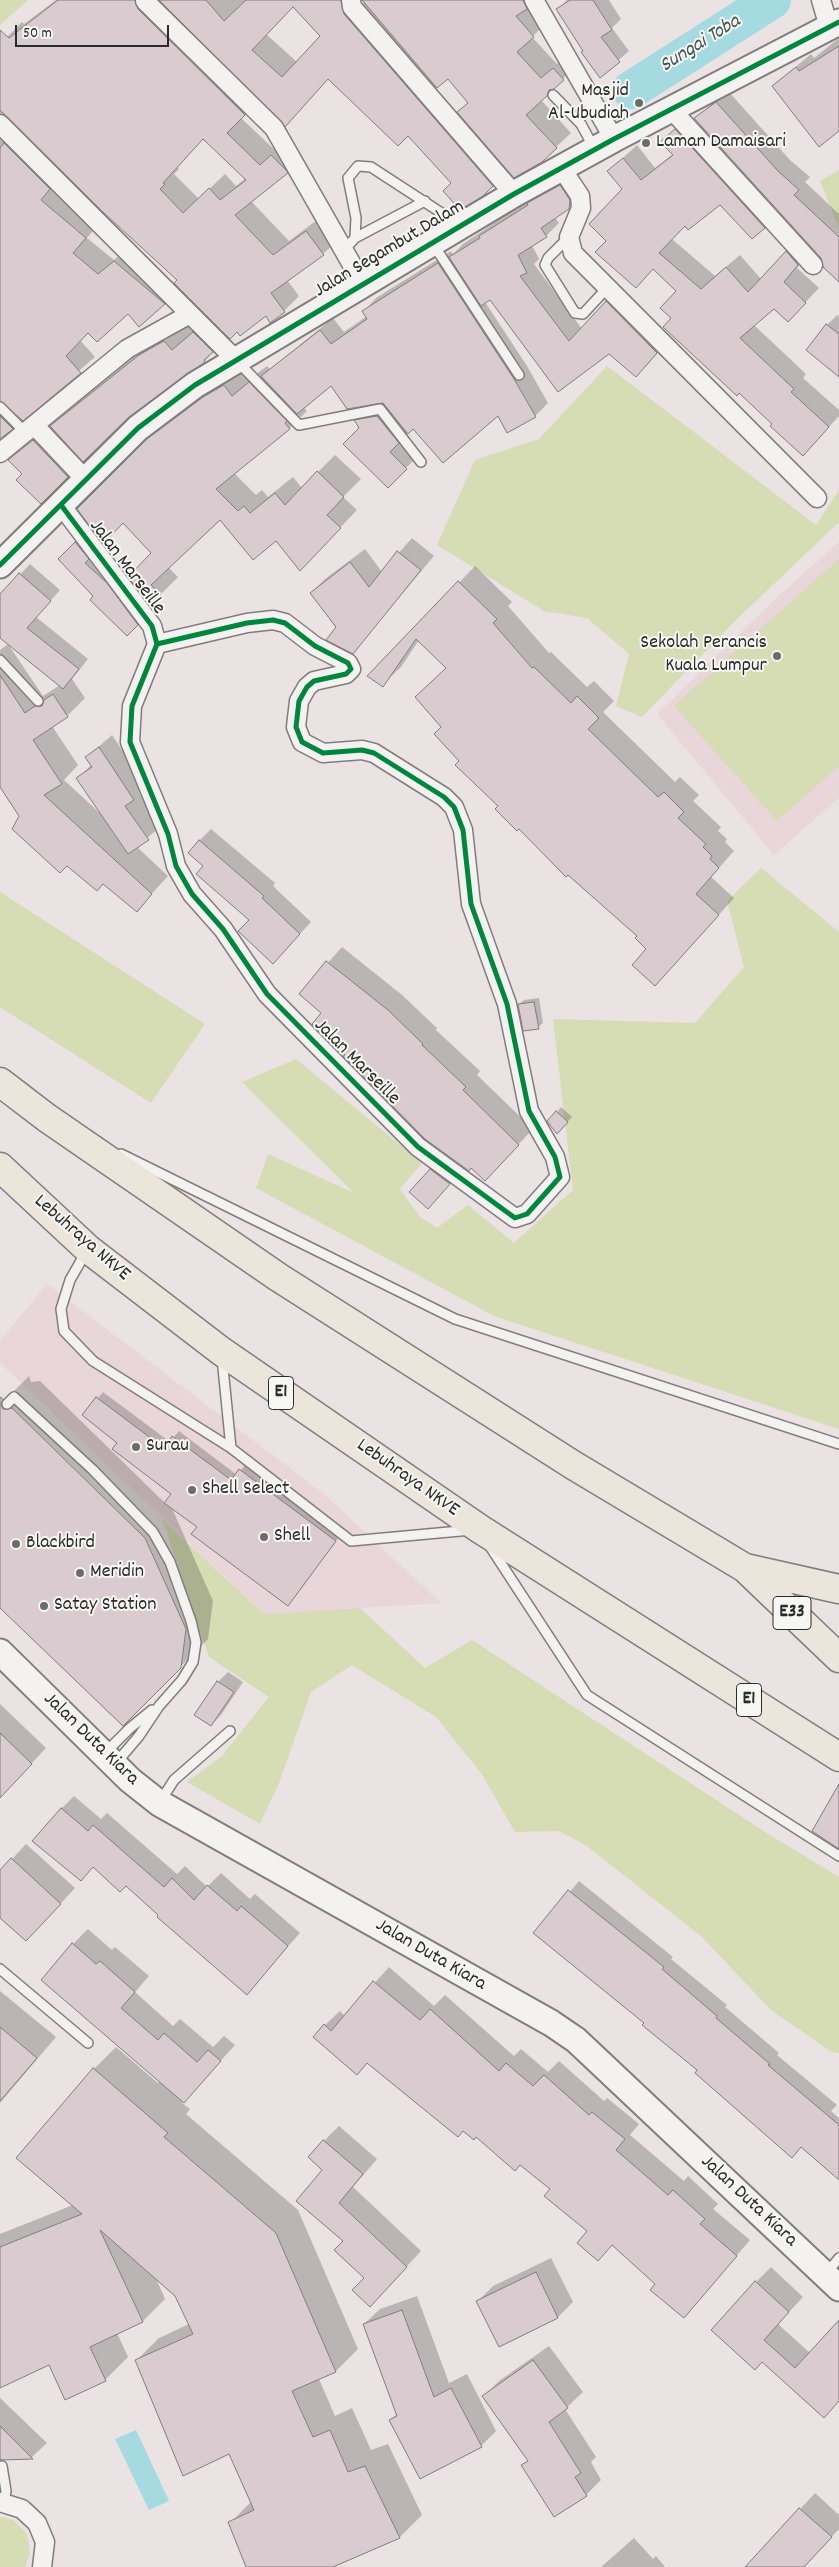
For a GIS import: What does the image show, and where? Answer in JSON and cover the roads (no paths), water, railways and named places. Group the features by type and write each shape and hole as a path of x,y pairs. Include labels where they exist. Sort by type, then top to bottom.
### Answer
{"highway":[{"path":"0,1082 47,1118 278,1277 573,1465 745,1568 839,1589"},
{"name":"Lebuhraya NKVE","path":"0,1166 88,1249 221,1351 480,1529 839,1757"},
{"name":"E33","path":"745,1568 839,1658"}],"main road":[{"name":"Jalan Segambut Dalam","path":"0,565 138,428 195,385 514,194 834,24"},
{"name":"Jalan Duta Kiara","path":"0,1652 130,1780 159,1803 551,2023 576,2040 834,2273"}],"street":[{"path":"351,0 352,6 514,194"},
{"path":"534,0 605,144"},
{"path":"821,0 834,24"},
{"path":"145,1 274,128 349,244 363,284"},
{"path":"671,109 813,265"},
{"path":"0,124 236,360"},
{"path":"562,169 580,196 581,208 569,237 573,254 817,498"},
{"path":"0,453 127,349 190,314"},
{"path":"30,428 86,480"},
{"name":"Jalan Marseille","path":"61,505 152,626 157,644 132,706 130,742 168,834 176,866 192,894 223,929 267,994 418,1147 515,1218 528,1214 560,1177 555,1157 529,1111 507,1004 471,904 463,830 454,807 444,797 374,753 362,750 323,753 302,742 296,727 299,701 307,687 314,681 346,674 351,669 348,662 315,646 284,623 273,620 248,624 157,644"},
{"path":"2,2502 22,2509 37,2523 45,2542 42,2567"}],"lane":[{"path":"553,95 581,124 605,144"},
{"path":"349,244 356,218 348,178 358,166 371,167 461,226"},
{"path":"349,244 425,201"},
{"path":"569,237 548,258 545,265 575,313 583,314 607,288"},
{"path":"432,243 518,375"},
{"path":"236,360 299,425 380,410 422,462"},
{"path":"0,407 30,428"},
{"path":"0,660 38,701"},
{"path":"47,1118 455,1319 839,1444"},
{"path":"88,1249 70,1280 60,1309 64,1331 93,1361 231,1448 351,1542 480,1529 587,1695 839,1856"},
{"path":"221,1351 231,1448"},
{"path":"7,1404 14,1397 93,1470 153,1532 170,1562 179,1585 196,1642 193,1662 182,1680 159,1706 140,1736 109,1760"},
{"path":"185,1641 196,1642"},
{"path":"109,1760 130,1728 159,1706"},
{"path":"159,1803 174,1780 230,1731"},
{"path":"0,1969 88,2043"},
{"path":"2,2466 6,2491 2,2502"}],"water":[{"path":"136,2430 169,2501 149,2510 115,2439"}],"waterway":[{"name":"Sungai Toba","path":"631,90 772,0"}],"place":[{"name":"Masjid Al-Ubudiah","path":"639,103"},
{"name":"Laman Damaisari","path":"646,143"},
{"name":"Sekolah Perancis Kuala Lumpur","path":"777,656"},
{"name":"Surau","path":"136,1447"},
{"name":"Shell Select","path":"192,1490"},
{"name":"Shell","path":"264,1537"},
{"name":"Blackbird","path":"16,1544"},
{"name":"Meridin","path":"80,1573"},
{"name":"Satay Station","path":"44,1606"}]}
